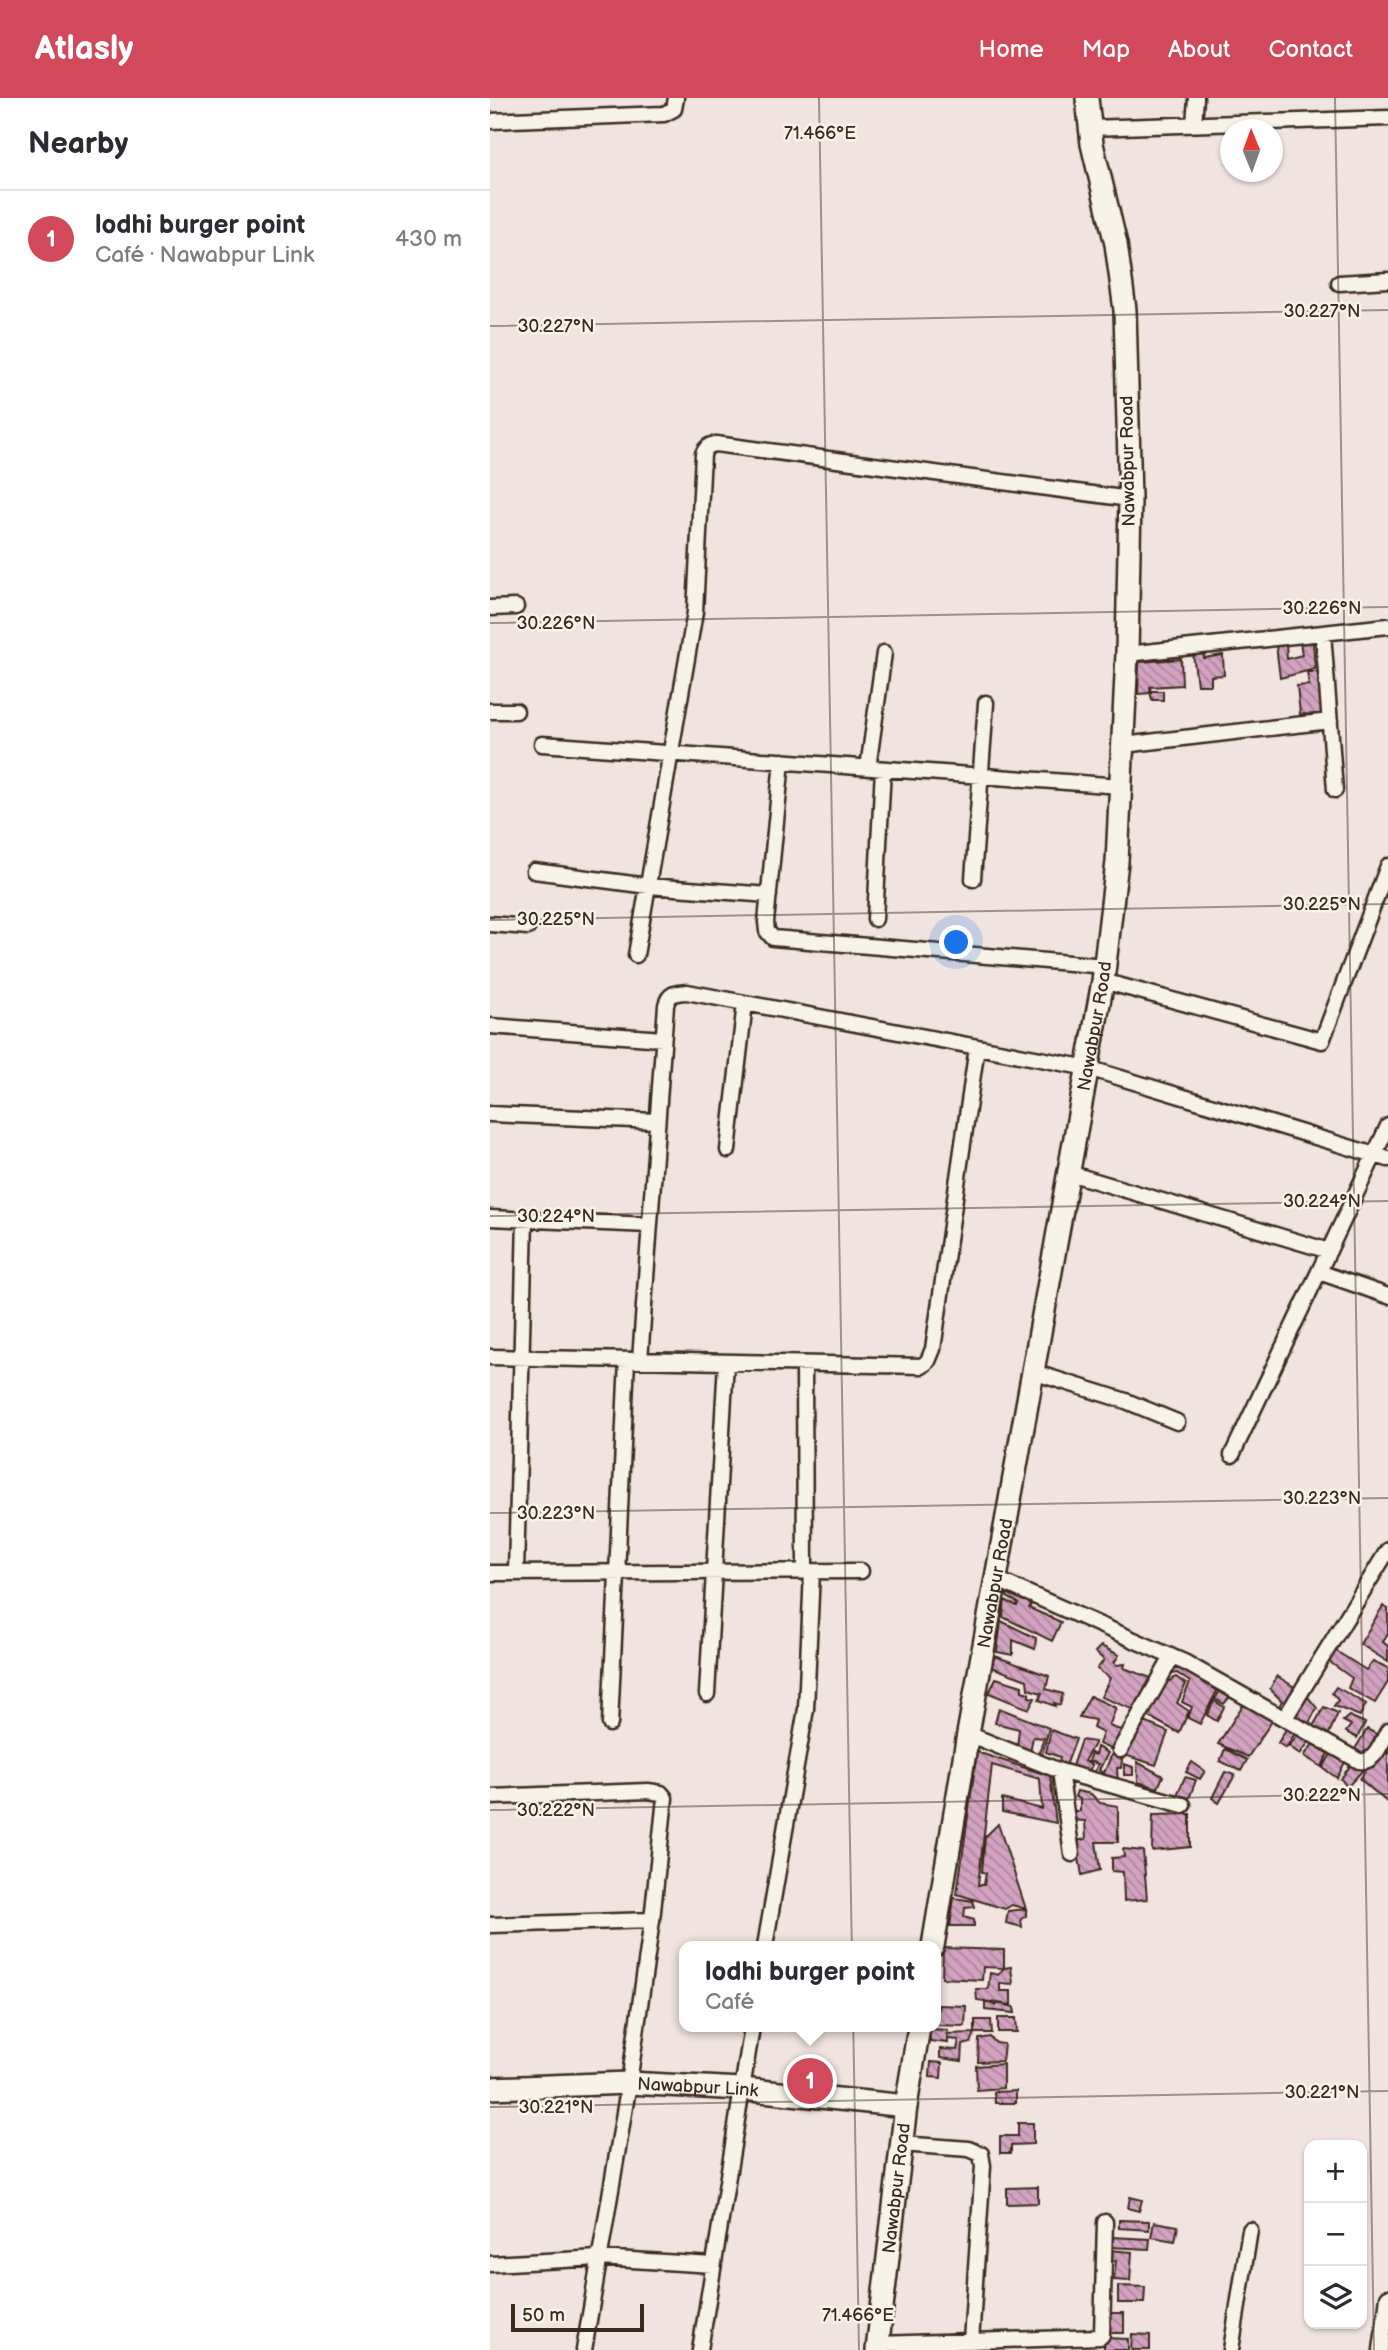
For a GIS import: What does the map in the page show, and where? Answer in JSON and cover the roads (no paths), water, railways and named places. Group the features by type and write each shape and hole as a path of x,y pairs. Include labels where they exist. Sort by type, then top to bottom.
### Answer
{"street":[{"path":"490,121 664,114 674,108 677,98"},
{"name":"Nawabpur Road","path":"934,1941 968,1734 1104,974 1117,862 1127,654 1130,499 1125,310 1116,244 1090,128 1087,98"},
{"path":"1194,124 1196,98"},
{"path":"1090,128 1388,118"},
{"path":"1339,283 1388,280"},
{"path":"636,954 695,612 703,454 710,444 1130,499"},
{"path":"490,608 516,607"},
{"path":"1127,654 1388,626"},
{"path":"1324,633 1335,790"},
{"path":"868,768 884,653"},
{"path":"972,880 986,703"},
{"path":"490,711 516,710"},
{"path":"1123,745 1330,721"},
{"path":"542,744 1121,786"},
{"path":"782,761 767,932 773,938 1104,974 1322,1041 1388,866"},
{"path":"875,919 883,769"},
{"path":"534,872 648,886 769,895"},
{"path":"490,925 528,927"},
{"path":"610,1724 617,1573 634,1360 650,1225 666,1005 671,994 687,992 1088,1068 1381,1157"},
{"path":"728,1150 744,1003"},
{"path":"490,1026 663,1039"},
{"path":"490,1357 922,1366 928,1361 933,1349 977,1047"},
{"path":"490,1114 657,1121"},
{"path":"1232,1455 1329,1251 1381,1157 1388,1126"},
{"path":"1069,1173 1329,1251"},
{"path":"490,1218 650,1225"},
{"path":"516,1573 525,1219"},
{"path":"1319,1272 1388,1296"},
{"path":"707,1694 726,1362"},
{"path":"766,1941 806,1709 809,1571 804,1364"},
{"path":"1033,1372 1126,1401 1177,1422"},
{"path":"1285,1718 1388,1550"},
{"path":"490,1573 861,1571"},
{"path":"996,1579 1172,1657 1359,1761 1371,1760 1388,1731"},
{"path":"1120,1750 1172,1657"},
{"path":"968,1734 1060,1771 1182,1805"},
{"path":"1060,1771 1072,1854"},
{"path":"490,1797 648,1791 662,1793 665,1805 629,2083 584,2350"},
{"path":"490,1925 652,1920"},
{"path":"699,2350 751,2032"},
{"name":"Nawabpur Road","path":"877,2347 901,2144 918,2032"},
{"name":"Nawabpur Link","path":"490,2088 629,2083 742,2089 906,2106"},
{"path":"901,2144 969,2149 981,2154 984,2166 971,2341"},
{"path":"877,2347 971,2341 1063,2344 1100,2337 1105,2222"},
{"path":"1231,2350 1250,2230"},
{"path":"490,2264 599,2258 713,2265"},
{"path":"1381,2350 1388,2297"}],"place":[{"name":"lodhi burger point","path":"810,2081"}]}
